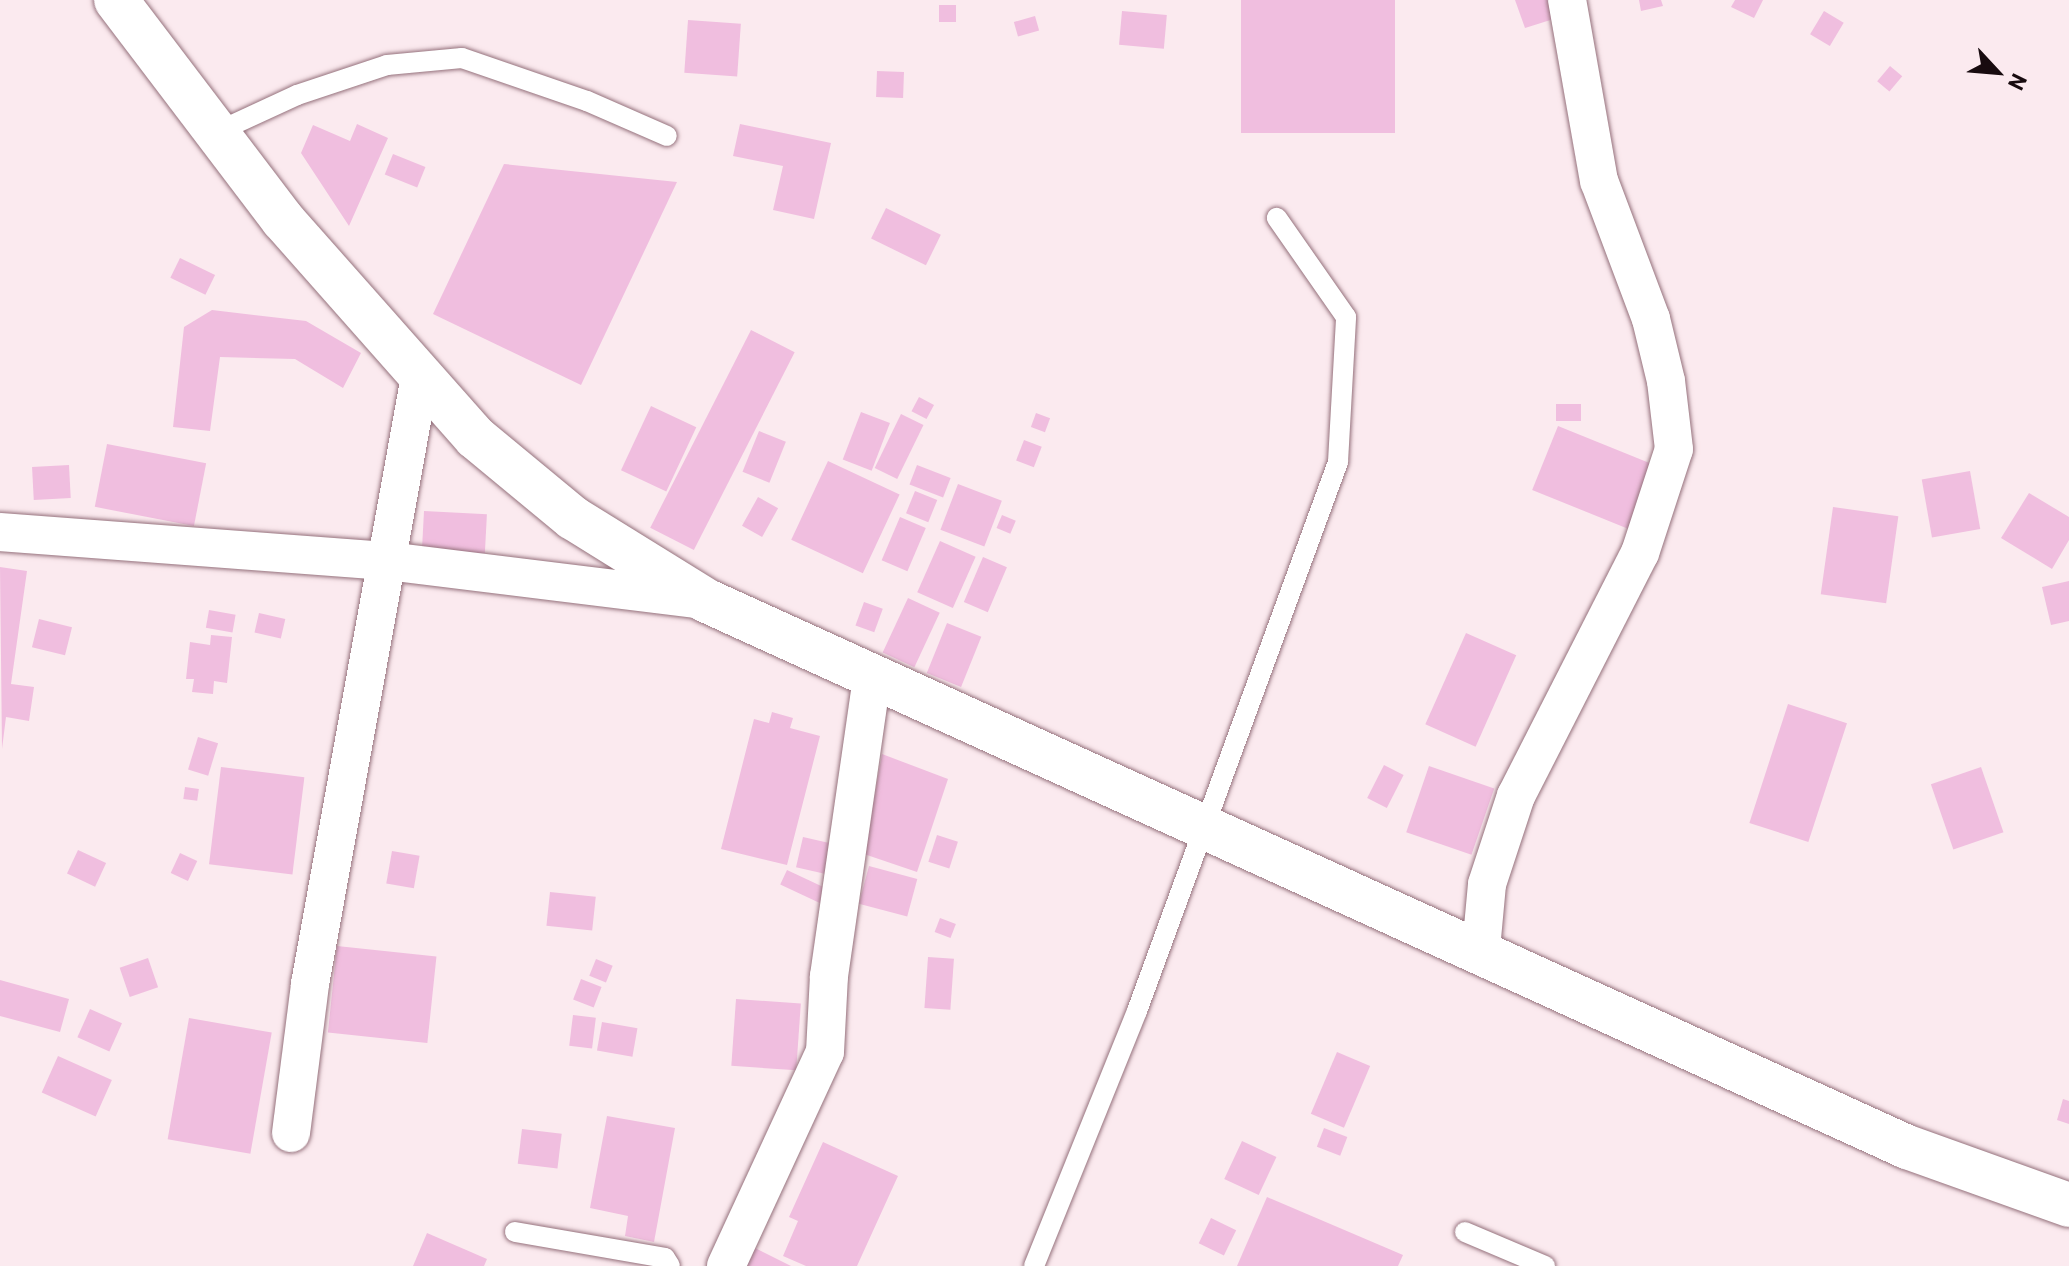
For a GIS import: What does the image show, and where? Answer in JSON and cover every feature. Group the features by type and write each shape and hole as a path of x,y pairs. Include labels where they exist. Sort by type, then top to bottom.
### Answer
{"street":[{"path":"116,0 283,220 475,437 573,518 705,600 1481,949 1907,1147 2069,1205"},
{"path":"1481,949 1487,884 1516,796 1640,553 1674,449 1666,381 1651,319 1599,181 1567,0"},
{"path":"291,1133 310,984 420,376"},
{"path":"0,532 387,561 705,600"},
{"path":"726,1266 825,1052 829,976 872,676"}],"lane":[{"path":"217,132 297,95 387,65 462,58 587,101 667,136"},
{"path":"1034,1266 1137,1011 1338,462 1346,317 1277,218"},
{"path":"515,1232 665,1258 670,1266"},
{"path":"1465,1232 1545,1266"}],"building":[{"path":"1241,0 1395,0 1395,133 1241,133"},
{"path":"1515,0 1555,0 1560,17 1525,28"},
{"path":"1639,0 1661,0 1663,6 1641,11"},
{"path":"1735,0 1763,0 1754,18 1731,7"},
{"path":"939,5 956,5 956,22 939,22"},
{"path":"1122,11 1167,15 1164,49 1119,45"},
{"path":"1824,11 1844,23 1830,46 1810,34"},
{"path":"1035,16 1039,30 1018,36 1014,22"},
{"path":"688,20 741,24 737,77 684,73"},
{"path":"1890,66 1902,76 1889,92 1877,81"},
{"path":"877,71 904,72 903,98 876,97"},
{"path":"357,124 388,138 349,226 301,153 313,125 350,141"},
{"path":"740,124 831,143 814,219 773,210 783,166 733,156"},
{"path":"393,154 425,167 417,188 385,174"},
{"path":"504,164 677,182 581,385 433,314"},
{"path":"886,208 941,235 926,265 871,239"},
{"path":"180,258 215,275 205,295 170,278"},
{"path":"212,310 306,321 361,353 343,388 295,359 220,357 210,431 173,427 184,327"},
{"path":"751,330 795,352 694,550 650,528"},
{"path":"919,397 934,405 926,419 911,411"},
{"path":"1556,404 1581,404 1581,421 1556,421"},
{"path":"651,406 696,427 666,491 621,470"},
{"path":"861,412 890,423 872,471 843,460"},
{"path":"1036,413 1050,418 1045,432 1031,427"},
{"path":"901,414 923,425 897,479 875,468"},
{"path":"1558,426 1660,467 1634,531 1532,490"},
{"path":"759,431 786,442 769,483 743,472"},
{"path":"1024,440 1042,447 1034,467 1016,461"},
{"path":"107,444 206,463 194,526 95,507"},
{"path":"828,461 900,494 863,573 791,540"},
{"path":"69,465 71,498 34,500 32,467"},
{"path":"917,465 951,478 943,498 909,485"},
{"path":"1970,471 1980,529 1932,538 1922,480"},
{"path":"958,484 1002,501 984,547 940,530"},
{"path":"915,491 937,500 928,522 906,513"},
{"path":"2029,493 2069,517 2069,540 2052,569 2001,538"},
{"path":"758,497 778,508 762,537 742,526"},
{"path":"1833,507 1898,516 1886,603 1821,594"},
{"path":"424,511 487,514 485,553 422,550"},
{"path":"1002,515 1016,521 1010,534 997,528"},
{"path":"900,517 926,528 907,571 882,560"},
{"path":"940,541 976,557 953,608 917,592"},
{"path":"983,557 1007,567 988,612 964,602"},
{"path":"0,567 27,571 11,684 34,687 29,721 6,717 2,749"},
{"path":"2069,581 2069,621 2051,625 2042,587"},
{"path":"908,598 940,613 914,667 883,652"},
{"path":"864,602 883,609 874,632 855,625"},
{"path":"209,610 236,615 232,632 206,628"},
{"path":"259,613 285,619 281,639 255,632"},
{"path":"39,619 72,627 65,655 32,647"},
{"path":"947,623 981,637 961,687 927,673"},
{"path":"1466,633 1516,655 1476,747 1425,724"},
{"path":"211,635 232,637 227,683 214,681 213,694 192,692 194,679 186,679 190,642 210,645"},
{"path":"1788,704 1847,723 1808,842 1749,823"},
{"path":"772,712 793,718 790,728 820,736 787,865 721,849 754,719 769,723"},
{"path":"198,737 218,743 208,776 188,770"},
{"path":"882,754 948,779 917,872 864,854"},
{"path":"1384,765 1404,775 1387,808 1367,798"},
{"path":"1429,766 1494,788 1471,855 1406,832"},
{"path":"221,767 304,777 292,875 209,864"},
{"path":"1981,767 2003,832 1953,849 1931,784"},
{"path":"185,787 199,789 197,801 183,799"},
{"path":"937,835 958,842 949,868 928,862"},
{"path":"803,837 838,845 831,875 796,867"},
{"path":"78,850 106,863 95,887 67,874"},
{"path":"392,851 420,856 414,888 386,883"},
{"path":"180,853 197,861 188,881 171,873"},
{"path":"869,866 917,879 907,917 859,904"},
{"path":"787,870 835,892 828,907 780,885"},
{"path":"550,892 596,897 592,931 546,926"},
{"path":"940,918 956,924 950,938 935,932"},
{"path":"337,946 436,956 427,1043 328,1033"},
{"path":"928,957 954,959 950,1010 924,1008"},
{"path":"148,958 158,987 130,997 120,968"},
{"path":"596,959 613,966 606,982 589,976"},
{"path":"581,979 602,987 594,1007 573,1000"},
{"path":"0,980 69,999 60,1032 0,1016"},
{"path":"736,999 801,1004 796,1070 731,1066"},
{"path":"90,1009 122,1023 109,1052 77,1037"},
{"path":"573,1015 596,1018 592,1049 569,1046"},
{"path":"189,1018 272,1033 250,1154 168,1139"},
{"path":"602,1022 637,1028 632,1057 597,1051"},
{"path":"1337,1052 1370,1066 1344,1128 1311,1114"},
{"path":"58,1056 112,1080 96,1117 42,1093"},
{"path":"2063,1099 2069,1101 2069,1124 2057,1120"},
{"path":"607,1116 675,1128 654,1242 625,1236 628,1216 590,1208"},
{"path":"1324,1128 1347,1137 1340,1156 1317,1147"},
{"path":"522,1129 562,1134 557,1169 518,1164"},
{"path":"1242,1141 1276,1157 1259,1195 1224,1179"},
{"path":"823,1142 898,1176 857,1266 806,1266 783,1256 798,1221 789,1217"},
{"path":"1267,1197 1403,1255 1398,1266 1237,1266"},
{"path":"1211,1218 1236,1230 1224,1255 1199,1243"},
{"path":"427,1233 487,1259 484,1266 413,1266"},
{"path":"755,1248 791,1266 747,1266"}]}
